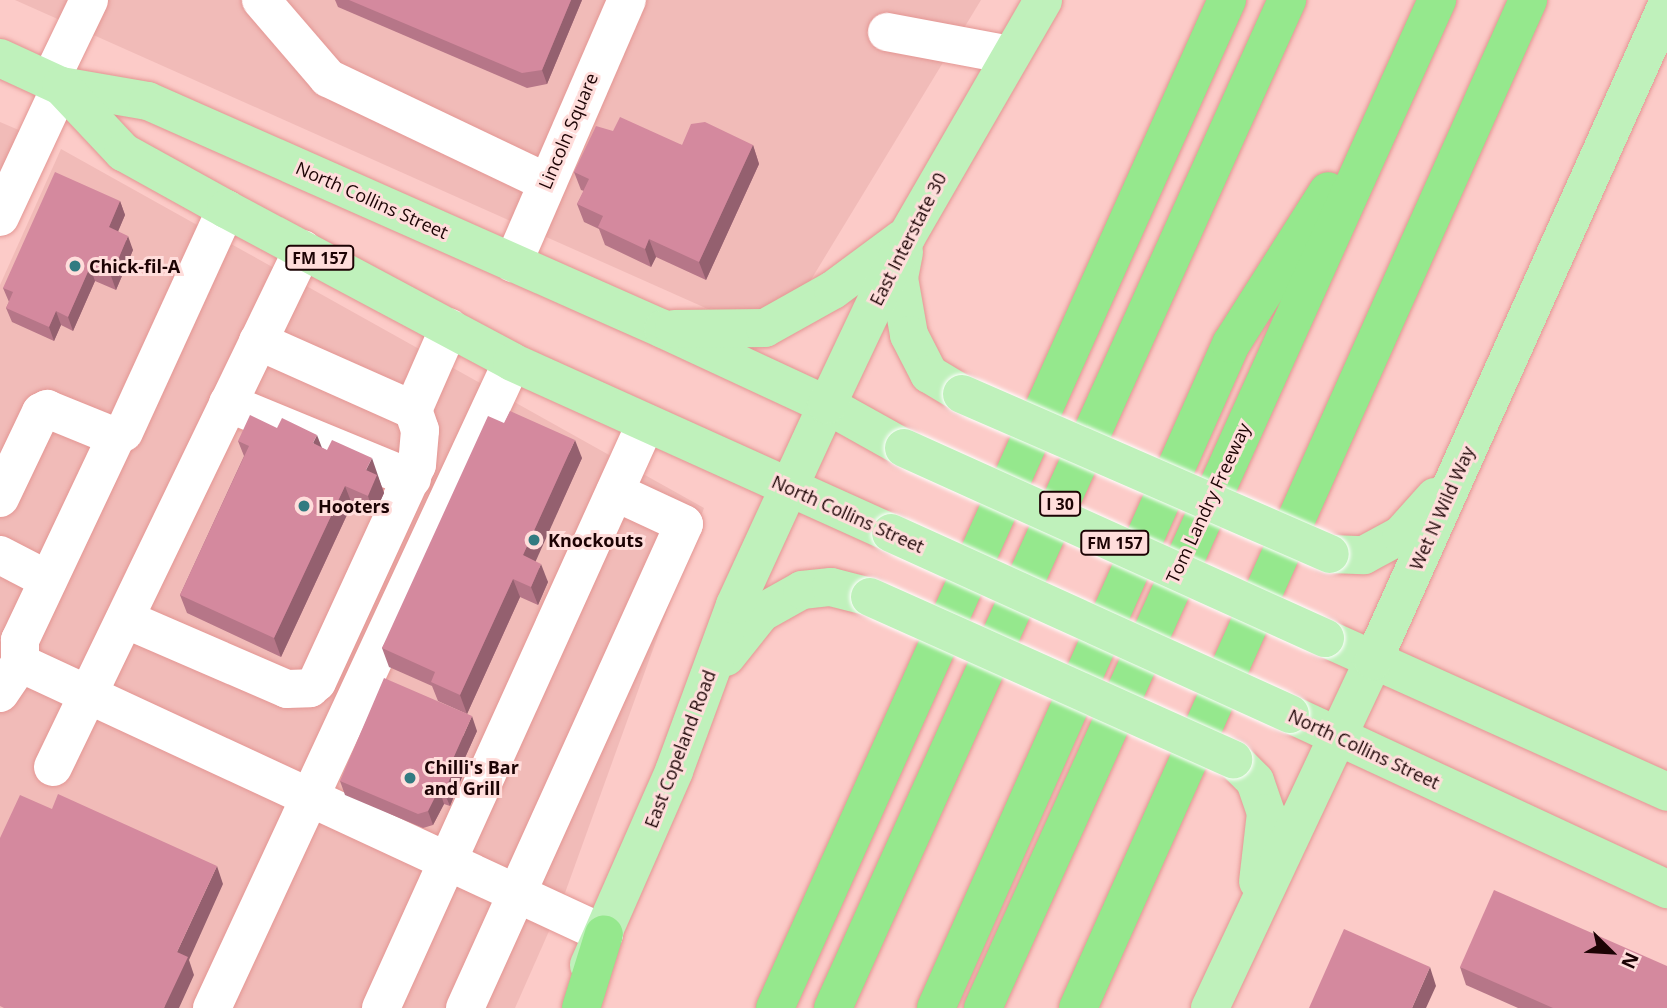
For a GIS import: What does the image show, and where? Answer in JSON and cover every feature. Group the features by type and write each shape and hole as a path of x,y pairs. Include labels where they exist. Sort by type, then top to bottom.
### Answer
{"highway":[{"path":"775,1008 1176,115 1224,0"},
{"name":"I 30","path":"833,1008 1287,0"},
{"name":"Tom Landry Freeway","path":"983,1008 1437,0"},
{"path":"1078,1008 1528,0"},
{"path":"936,1008 1231,344 1328,191 1375,136"},
{"path":"1105,1008 1236,653"},
{"path":"760,1008 865,807"},
{"path":"582,1008 604,934"}],"main road":[{"name":"East Interstate 30","path":"788,488 906,236 1043,0"},
{"name":"Wet N Wild Way","path":"1210,1008 1373,661 1667,5"},
{"name":"North Collins Street","path":"0,58 56,83 148,101 663,329 827,405 904,448 1667,792"},
{"name":"North Collins Street","path":"56,83 123,152 512,362 645,425 1290,714 1667,890"},
{"path":"906,236 899,278 909,335 929,374 962,394 1330,554 1364,555 1401,535 1468,452"},
{"path":"663,329 765,328 833,290 906,236"},
{"name":"East Copeland Road","path":"569,1008 674,771 734,605 788,488"},
{"path":"706,684 761,613 802,590 831,587 870,597 1233,759 1255,781 1266,813 1263,857 1248,928"}],"street":[{"path":"0,217 89,0"},
{"path":"261,0 328,78 546,182"},
{"name":"Lincoln Square","path":"513,263 627,0"},
{"path":"887,32 1010,55"},
{"path":"226,209 124,432 116,437 20,640 10,678 88,695 604,934"},
{"path":"53,767 303,249"},
{"path":"125,619 263,681 287,689 310,688 412,479 421,442 413,410 449,328"},
{"path":"258,341 413,410"},
{"path":"212,1008 512,362"},
{"path":"228,403 412,479"},
{"path":"0,498 41,412 47,409 116,437"},
{"path":"381,1008 645,425"},
{"path":"465,1008 684,524 615,492"},
{"path":"0,555 48,580"}],"shaded area":[{"path":"15,0 981,0 775,339"},
{"path":"0,122 21,131 0,179"},
{"path":"61,149 704,508 561,904 515,1008 0,1008 0,285"}],"building":[{"path":"349,0 571,0 542,70 522,73"},
{"path":"620,117 682,145 691,124 705,122 753,145 699,262 649,239 645,249 598,227 603,216 577,204 589,179 574,172 596,126 613,131"},
{"name":"Chick-fil-A","path":"55,172 120,201 109,227 128,236 111,276 90,267 68,317 56,311 49,327 6,308 13,292 3,288"},
{"path":"510,411 575,440 523,555 541,564 531,587 513,579 460,695 431,682 435,672 382,648 488,416 504,423"},
{"path":"250,415 277,428 282,418 317,435 313,443 327,450 332,440 372,458 366,470 377,475 368,496 345,486 274,638 180,595 249,446 238,441"},
{"path":"384,678 472,716 452,761 457,763 444,792 439,789 428,811 418,814 340,781"},
{"path":"58,794 217,866 177,952 188,957 164,1008 0,1006 0,838 20,795 52,809"},
{"path":"1494,890 1667,966 1667,1008 1553,1008 1460,967"},
{"path":"1344,929 1430,967 1412,1008 1309,1008"}],"place":[{"name":"Chick-fil-A","path":"75,266"},
{"name":"Hooters","path":"304,506"},
{"name":"Knockouts","path":"534,540"},
{"name":"Chilli's Bar and Grill","path":"410,778"}]}
